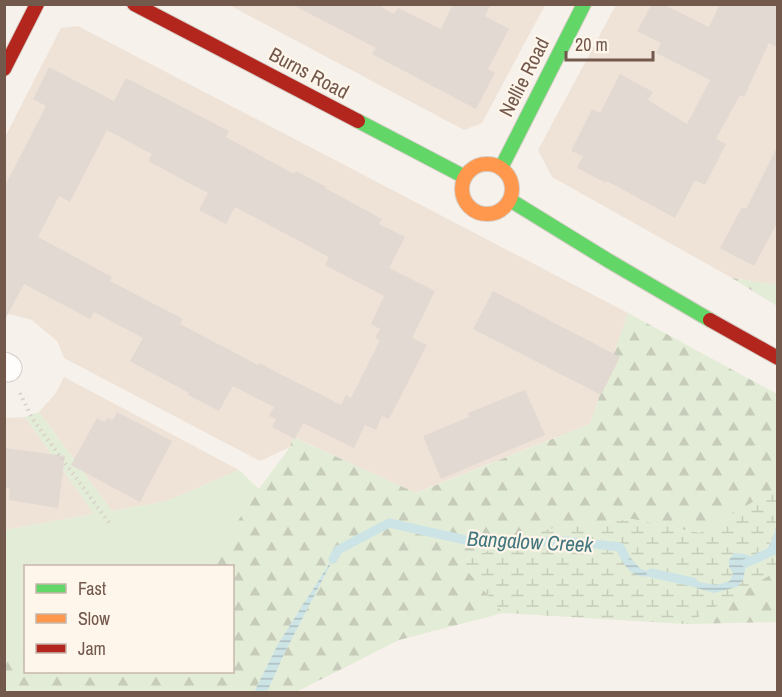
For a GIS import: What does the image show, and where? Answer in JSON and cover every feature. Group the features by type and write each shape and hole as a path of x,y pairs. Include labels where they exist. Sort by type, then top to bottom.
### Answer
{"street":[{"path":"4,69 37,4"},
{"name":"Burns Road","path":"134,4 465,177"},
{"name":"Nellie Road","path":"501,168 584,4"},
{"path":"493,165 501,168 507,173 513,188 507,206 498,213 486,215 475,212 467,204 462,194 465,177 476,167 493,165"},
{"path":"510,200 725,330 777,358"}],"path":[{"path":"6,367 32,418 110,524"}],"shaded area":[{"path":"229,5 545,5 482,123 464,130"},
{"path":"616,5 777,5 777,285 732,278 552,177 538,150"},
{"path":"78,26 628,313 590,424 415,493 294,437 290,447 260,461 64,358 57,341 32,320 5,314 5,137 61,28"},
{"path":"64,377 239,470 167,501 112,511 39,412 56,393"},
{"path":"25,417 94,514 5,530 5,418"}],"green space":[{"path":"732,278 777,285 777,306"},
{"path":"628,313 777,394 777,488 700,533 632,519 541,530 460,562 503,613 399,640 296,692 267,692 333,559 278,644 254,692 5,692 4,660 24,655 24,673 234,673 234,565 209,565 290,447 293,437 416,493 590,424"},
{"path":"39,412 112,511 167,501 239,470 259,489 209,565 24,565 24,655 5,660 5,530 94,514 25,417"},
{"path":"777,488 777,521 774,536 762,555 772,555 777,545 777,571 686,624 503,613 460,562 541,530 632,519 700,533","holes":["621,548 641,569 660,575 649,578 622,561","755,559 746,566 743,580 716,585 730,581 733,573"]},
{"path":"777,571 777,622 686,624"}],"water":[{"path":"777,521 777,545 772,555 762,556 774,537"},
{"path":"620,547 641,569 661,575 644,577 630,571 623,562"},
{"path":"338,550 267,692 254,692 278,644"},
{"path":"734,553 745,554 756,559 746,566 743,580 737,587 714,593 696,588 681,579 716,585 730,581 733,573 729,567 729,560"}],"building":[{"path":"291,4 376,4 394,14 398,8 441,29 453,4 491,4 485,16 509,29 488,69 495,73 476,109 372,54 376,48"},
{"path":"652,4 663,4 709,27 720,4 777,4 777,47 769,43 744,97 740,95 716,139 726,144 705,185 695,180 675,218 607,181 606,183 577,168 583,156 571,151 592,109 600,113 620,74 653,92 648,100 687,124 710,80 656,53 661,43 637,31"},
{"path":"49,67 114,101 126,78 229,131 226,137 294,174 296,171 326,187 382,219 379,224 405,237 389,268 435,291 412,338 427,345 389,419 382,416 376,430 365,425 354,448 303,423 295,439 272,427 276,419 269,416 274,407 233,386 219,411 130,361 143,338 94,312 90,319 24,284 4,321 4,188 46,106 33,99","holes":["107,130 152,154 148,161 208,193 199,210 226,224 235,207 329,257 325,265 384,296 371,324 380,329 375,338 380,340 351,398 346,395 341,405 259,363 258,365 180,324 183,319 110,281 112,277 38,237 59,196 70,202"]},
{"path":"777,147 777,223 754,266 720,248 742,207 746,209"},
{"path":"493,291 620,357 601,395 473,329"},
{"path":"525,390 545,435 441,479 423,436 469,417 468,413"},
{"path":"117,412 172,441 140,502 71,465 97,418 104,422 107,418 113,420"},
{"path":"4,448 65,456 58,508 9,500 10,488 4,487"}],"waterway":[{"name":"Bangalow Creek","path":"333,559 338,550 389,523 479,543 566,541 620,547 625,557"},
{"name":"Bangalow Creek","path":"746,563 773,551 778,536"},
{"name":"Bangalow Creek","path":"651,573 693,582"}],"traffic: fast":[{"path":"501,168 584,4"},
{"path":"358,121 465,177"},
{"path":"510,200 710,320"}],"traffic: slow":[{"path":"482,164 492,164 505,171 512,184 512,189 512,194 505,207 492,214 482,214 473,210 466,203 462,194 462,184 466,175 473,168 482,164"}],"traffic: jam":[{"path":"4,69 37,4"},
{"path":"134,4 358,121"},
{"path":"710,320 778,358"}]}
